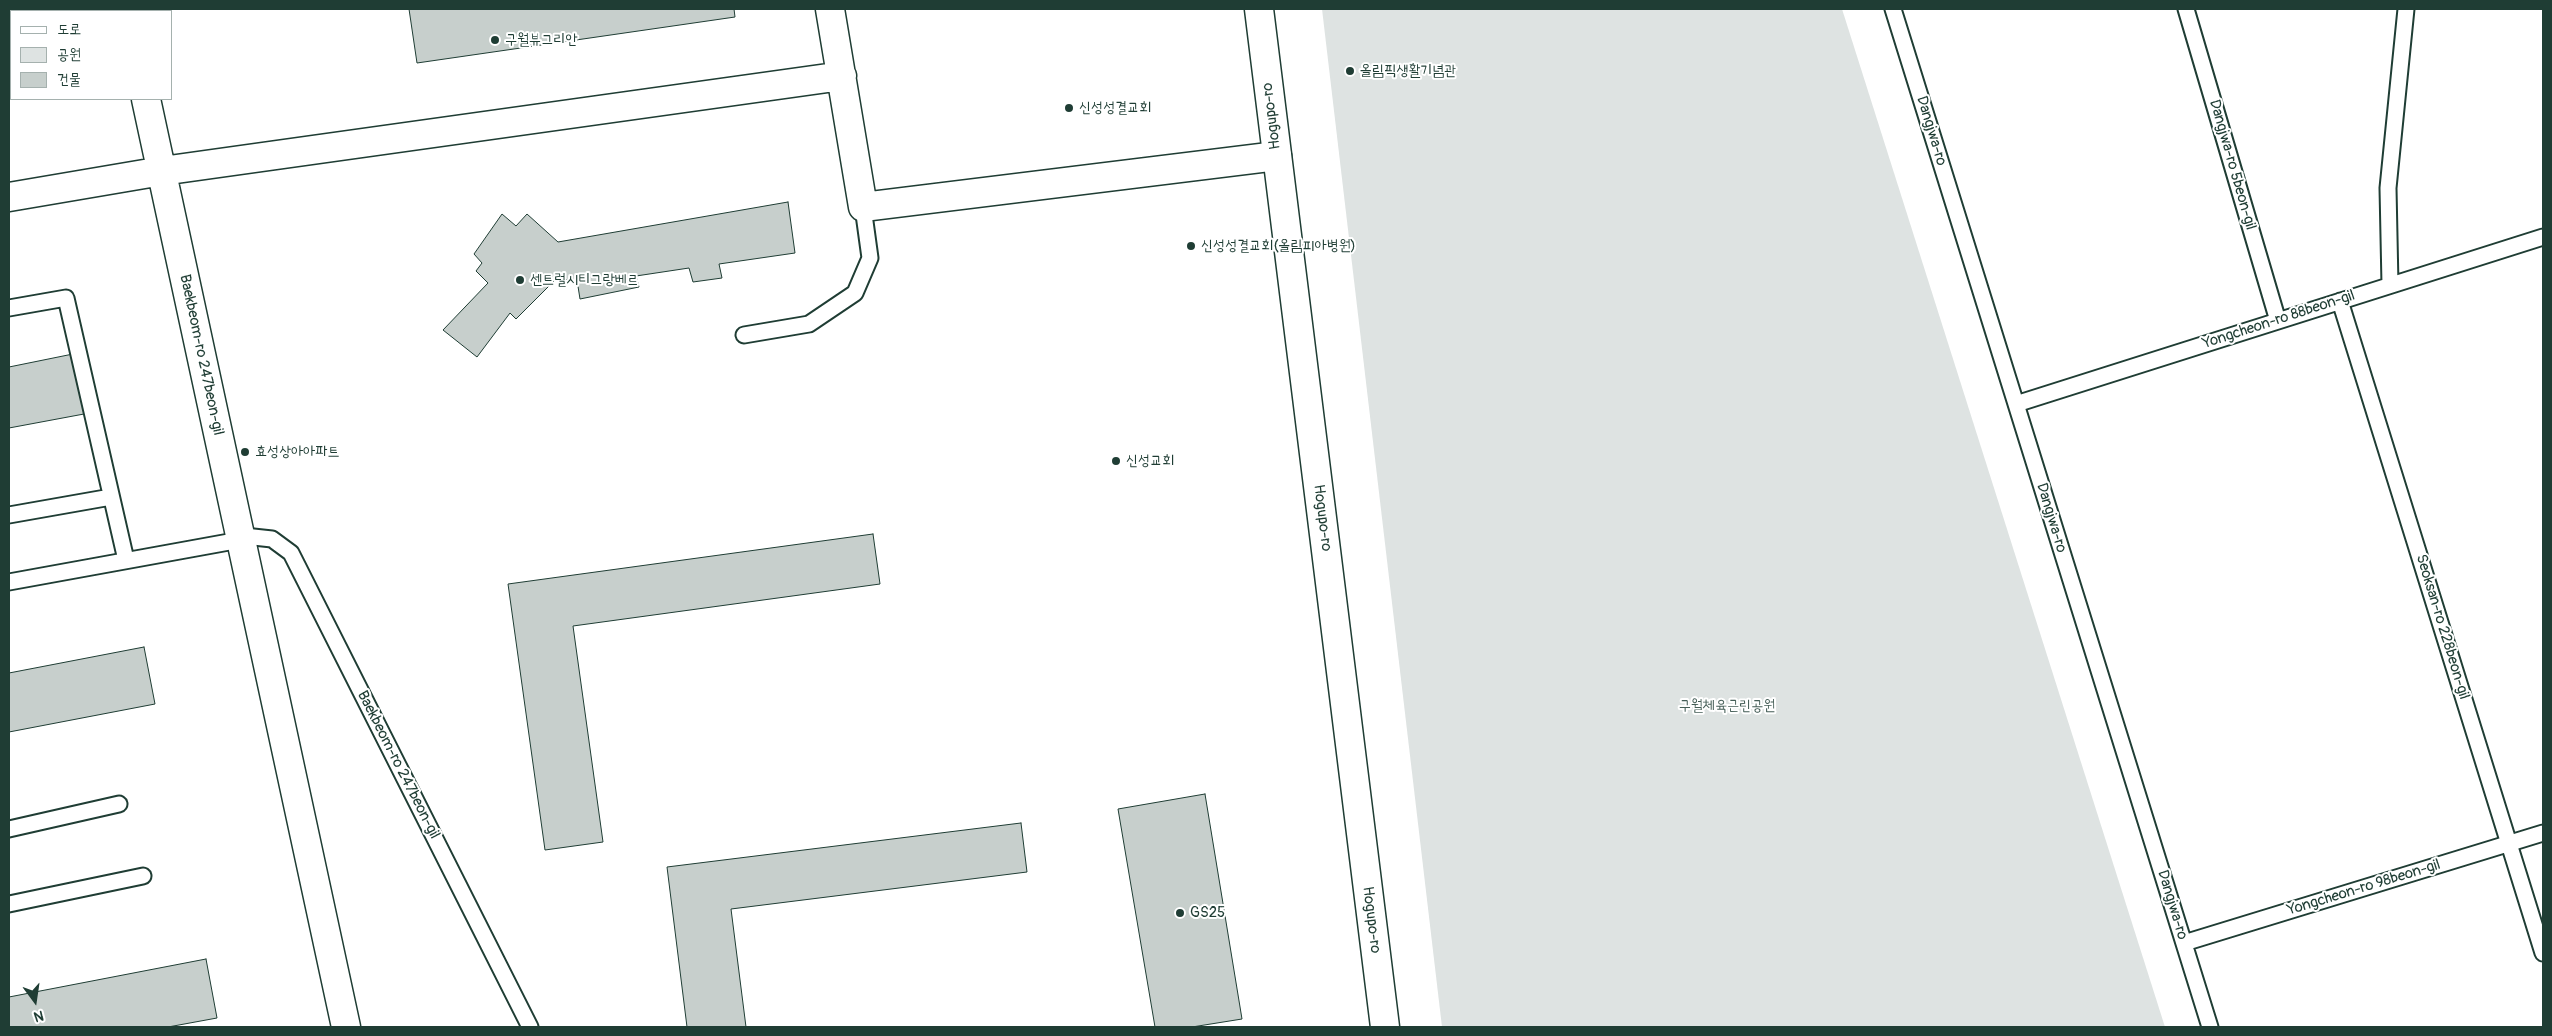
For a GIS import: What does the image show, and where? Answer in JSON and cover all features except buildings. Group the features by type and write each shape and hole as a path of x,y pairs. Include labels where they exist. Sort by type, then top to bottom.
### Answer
{"street":[{"path":"830,9 864,207 1277,156"},
{"name":"Hogupo-ro","path":"1259,9 1385,1027"},
{"path":"9,196 162,171 842,76"},
{"name":"Baekbeom-ro 247beon-gil","path":"146,100 346,1027"}],"lane":[{"name":"Dangjwa-ro","path":"1893,9 2210,1027"},
{"name":"Dangjwa-ro 5beon-gil","path":"2186,9 2278,321"},
{"path":"2390,285 2388,188 2406,9"},
{"path":"744,336 809,324 855,293 870,258 864,207"},
{"name":"Yongcheon-ro 88beon-gil","path":"2016,404 2543,237"},
{"path":"9,308 66,298 126,560"},
{"name":"Seoksan-ro 228beon-gil","path":"2340,301 2543,954"},
{"path":"9,515 111,497"},
{"name":"Baekbeom-ro 247beon-gil","path":"240,540 244,536 272,539 291,553 530,1027"},
{"path":"9,582 240,540"},
{"path":"9,829 119,804"},
{"name":"Yongcheon-ro 98beon-gil","path":"2184,943 2543,832"},
{"path":"9,904 142,876"}],"green space":[{"name":"구월체육근린공원","path":"1322,9 1842,9 2165,1027 1442,1027"}],"place":[{"name":"구월뷰그리안","path":"495,40"},
{"name":"올림픽생활기념관","path":"1350,71"},
{"name":"신성성결교회","path":"1069,108"},
{"name":"신성성결교회(올림피아병원)","path":"1191,246"},
{"name":"센트럴시티그랑베르","path":"520,280"},
{"name":"효성상아아파트","path":"245,452"},
{"name":"신성교회","path":"1116,461"},
{"name":"GS25","path":"1180,913"}]}
